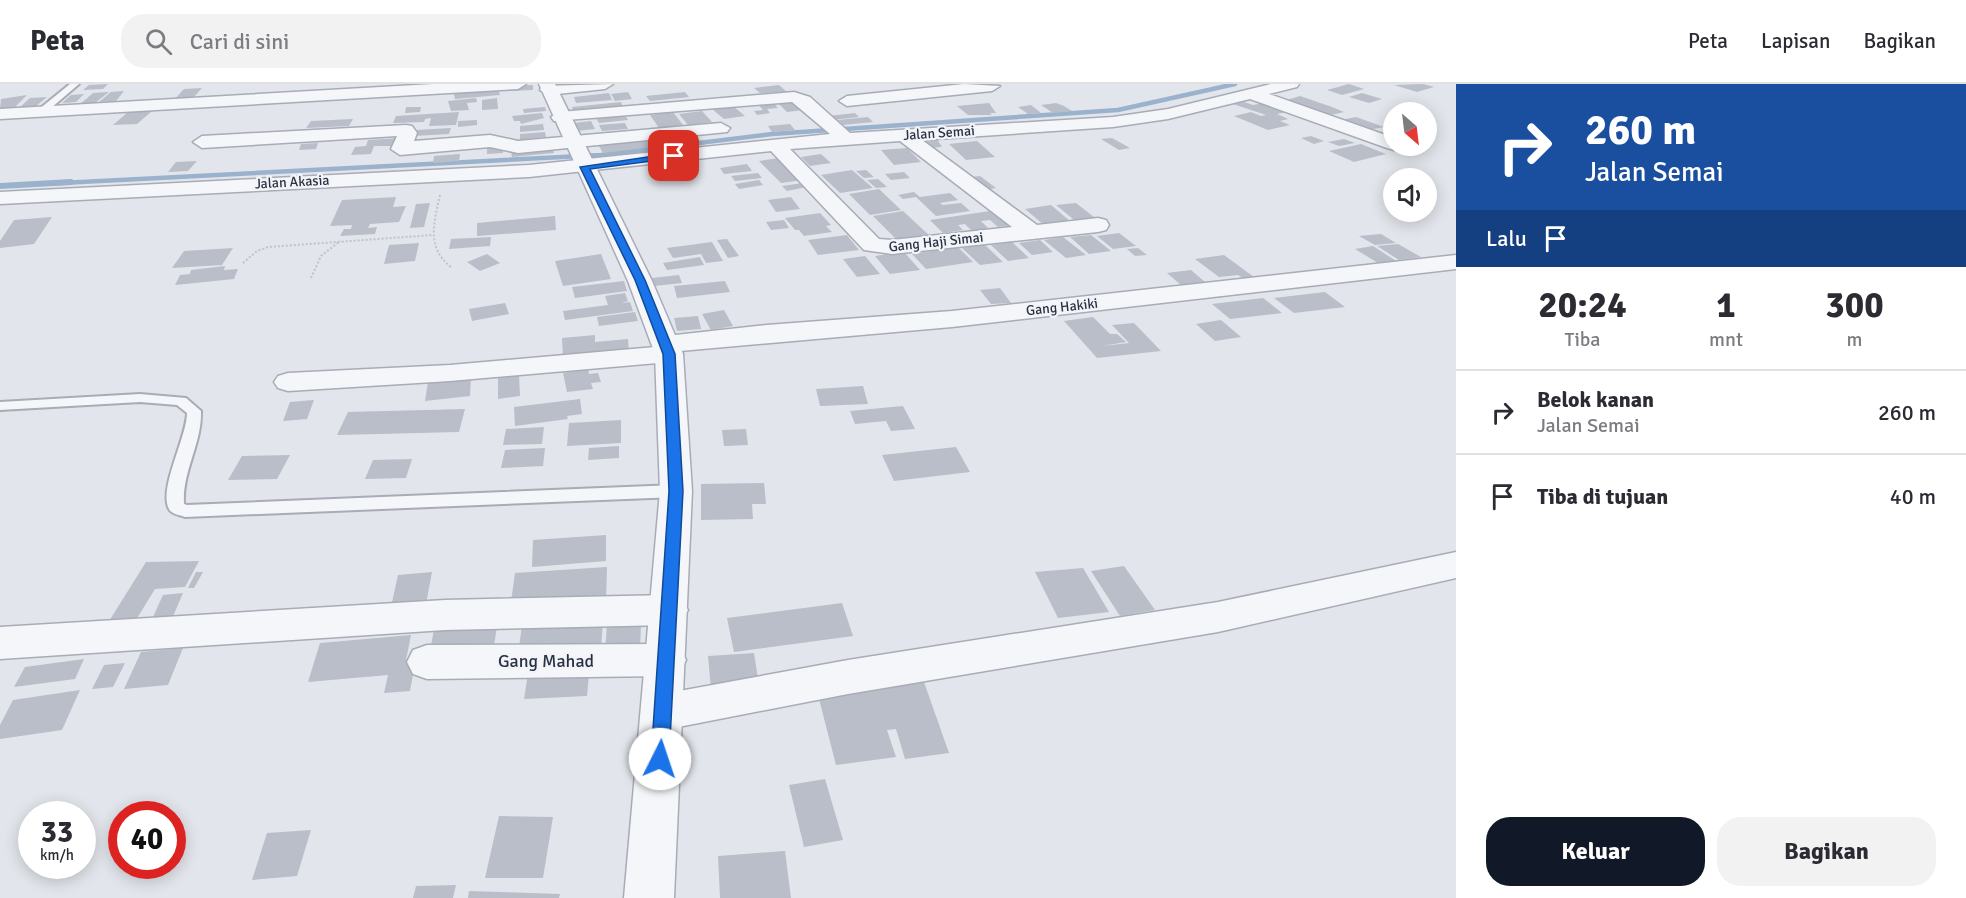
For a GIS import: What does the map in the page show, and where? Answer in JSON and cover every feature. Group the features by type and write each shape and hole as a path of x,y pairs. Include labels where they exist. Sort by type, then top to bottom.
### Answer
{"street":[{"path":"233,101 244,84"},
{"path":"0,114 233,101 390,88 518,84"},
{"path":"605,84 547,87 640,280 668,349 676,491 649,898"},
{"name":"Jalan Semai","path":"580,157 775,144 839,132 904,135 926,121 1147,118 1291,84"},
{"path":"847,101 992,86"},
{"path":"1252,94 1383,140"},
{"path":"900,96 926,121"},
{"path":"561,117 794,97 804,100 839,132"},
{"path":"388,167 490,141 580,157 735,126"},
{"path":"202,142 406,130 408,133 388,167"},
{"path":"904,135 1032,232"},
{"name":"Gang Haji Simai","path":"775,144 872,245 892,247 1098,225"},
{"name":"Jalan Akasia","path":"0,198 388,167 443,177 580,157"},
{"name":"Gang Hakiki","path":"288,382 450,373 668,349 767,333 952,319 1456,262"},
{"path":"663,712 848,677 1218,617 1456,565"},
{"path":"0,643 445,615 669,610"},
{"name":"Gang Mahad","path":"427,662 666,660"}],"lane":[{"path":"41,112 75,84"},
{"path":"0,406 140,398 181,402 194,411 196,426 173,490 176,507 185,511 676,491"}],"path":[{"path":"443,177 433,235 435,253 451,267"},
{"path":"243,263 257,250 268,247 433,235"},
{"path":"311,278 321,256 341,241"}],"building":[{"path":"108,84 103,89 83,90 89,85"},
{"path":"1349,84 1364,89 1342,95 1327,90"},
{"path":"1423,84 1434,87 1417,92 1394,85"},
{"path":"533,85 533,90 509,91 509,86"},
{"path":"779,85 787,92 760,93 754,88"},
{"path":"202,88 191,100 173,101 184,89"},
{"path":"498,89 500,95 455,99 454,94"},
{"path":"124,91 116,101 99,102 111,92"},
{"path":"109,92 95,103 78,106 93,93"},
{"path":"628,92 632,99 615,101 611,94"},
{"path":"685,92 689,97 650,101 646,96"},
{"path":"609,93 612,100 576,103 574,97"},
{"path":"1362,93 1382,99 1369,103 1349,97"},
{"path":"84,94 76,102 62,103 71,95"},
{"path":"27,95 15,107 0,109 1,99"},
{"path":"1300,96 1344,112 1331,115 1287,100"},
{"path":"47,97 35,107 19,108 30,98"},
{"path":"476,98 477,102 467,103 469,110 451,111 448,101"},
{"path":"497,98 498,109 482,110 482,100"},
{"path":"771,100 778,108 767,109 770,113 757,115 754,111 763,110 756,102"},
{"path":"793,100 804,110 787,112 777,102"},
{"path":"621,102 624,109 574,113 572,107"},
{"path":"1244,102 1253,105 1269,102 1292,111 1277,114 1288,119 1280,121 1290,125 1268,130 1234,116 1251,112 1261,116 1266,115 1233,104"},
{"path":"989,103 996,113 990,113 992,115 968,115 957,106"},
{"path":"1056,103 1072,111 1053,113 1041,105"},
{"path":"1031,105 1041,113 1028,114 1018,107"},
{"path":"733,106 745,116 724,119 712,109"},
{"path":"406,107 421,107 420,112 405,113"},
{"path":"545,107 546,111 524,113 523,109"},
{"path":"152,111 137,124 113,125 128,112"},
{"path":"702,111 712,122 688,125 679,114"},
{"path":"459,112 456,125 429,126 431,118 425,119 424,122 393,123 396,116"},
{"path":"623,112 628,120 599,123 594,115"},
{"path":"673,112 683,125 659,128 650,115"},
{"path":"542,113 544,118 521,124 520,121 514,121 512,116"},
{"path":"855,113 859,117 833,120 828,116"},
{"path":"868,117 873,122 843,125 838,120"},
{"path":"1356,117 1383,127 1368,130 1341,120"},
{"path":"353,119 349,126 306,128 311,121"},
{"path":"477,120 477,125 458,127 458,121"},
{"path":"591,121 595,129 577,131 574,123"},
{"path":"625,123 628,129 602,131 599,125"},
{"path":"543,124 544,130 520,132 520,126"},
{"path":"790,124 795,130 772,132 768,126"},
{"path":"451,128 449,134 414,136 416,130"},
{"path":"545,132 546,137 520,140 520,134"},
{"path":"654,136 660,146 603,153 597,143"},
{"path":"1311,136 1324,141 1314,144 1301,138"},
{"path":"401,138 399,146 374,146 371,154 351,155 355,147 366,146 368,140"},
{"path":"936,138 942,147 929,148 923,139"},
{"path":"1112,138 1130,148 1119,150 1101,139"},
{"path":"1344,139 1355,143 1339,146 1328,142"},
{"path":"977,141 995,157 966,160 949,144"},
{"path":"318,143 316,149 299,150 301,144"},
{"path":"1361,144 1383,155 1354,162 1329,151"},
{"path":"503,145 503,153 487,154 487,146"},
{"path":"553,148 554,153 512,157 511,151"},
{"path":"907,148 921,162 894,165 881,150"},
{"path":"460,154 459,161 433,163 434,156"},
{"path":"821,154 831,163 810,166 801,157"},
{"path":"779,158 803,180 781,183 759,161"},
{"path":"197,161 188,171 168,172 176,162"},
{"path":"747,164 752,171 724,174 720,168"},
{"path":"852,170 873,188 840,193 821,175"},
{"path":"866,170 874,177 864,178 856,171"},
{"path":"904,172 910,178 891,180 885,174"},
{"path":"758,173 762,178 735,181 731,176"},
{"path":"980,176 996,188 980,191 965,178"},
{"path":"878,179 887,187 876,188 867,180"},
{"path":"759,180 763,185 739,189 735,184"},
{"path":"803,183 807,187 787,191 782,186"},
{"path":"879,189 901,210 870,215 849,194"},
{"path":"914,192 920,197 950,193 958,200 940,203 943,205 961,203 970,211 936,216 916,197 903,199 898,195"},
{"path":"396,197 393,207 406,206 399,222 370,224 368,228 377,227 375,234 340,236 344,229 351,229 352,225 330,226 342,200"},
{"path":"791,197 800,209 776,212 768,200"},
{"path":"430,203 424,227 410,228 416,204"},
{"path":"1076,203 1099,221 1078,223 1056,205"},
{"path":"1051,205 1071,222 1044,225 1025,209"},
{"path":"903,211 931,237 899,242 873,216"},
{"path":"990,211 998,213 1011,225 998,227 990,220 981,221 989,229 972,231 965,224 958,225 963,230 943,233 930,220"},
{"path":"820,213 831,225 826,226 832,232 804,236 799,230 795,230 785,218"},
{"path":"555,216 556,230 477,236 477,223"},
{"path":"52,217 34,244 0,248 0,241 14,220"},
{"path":"784,220 789,228 771,230 766,222"},
{"path":"1119,233 1136,246 1113,249 1097,236"},
{"path":"1381,234 1396,243 1375,245 1359,236"},
{"path":"847,235 859,250 818,255 808,240"},
{"path":"1091,235 1111,251 1089,254 1070,237"},
{"path":"491,237 490,246 449,249 451,239"},
{"path":"1063,237 1086,255 1066,258 1044,240"},
{"path":"727,239 739,256 728,258 717,240"},
{"path":"1040,240 1053,252 1032,255 1019,243"},
{"path":"712,242 723,261 706,263 701,254 673,258 667,248"},
{"path":"1012,242 1029,258 1008,261 991,245"},
{"path":"419,243 415,261 384,264 389,245"},
{"path":"1398,244 1421,257 1399,260 1377,246"},
{"path":"985,245 1003,262 980,265 962,248"},
{"path":"1373,246 1396,261 1378,263 1355,249"},
{"path":"958,247 973,262 926,269 912,254"},
{"path":"233,248 222,265 172,268 184,251"},
{"path":"1138,248 1147,255 1135,256 1127,249"},
{"path":"904,252 920,270 890,274 875,256"},
{"path":"487,254 500,263 480,271 467,262"},
{"path":"601,254 611,279 563,286 555,261"},
{"path":"1224,255 1258,280 1247,281 1238,275 1219,277 1195,259"},
{"path":"865,256 880,274 857,277 843,259"},
{"path":"700,257 704,265 667,270 663,263"},
{"path":"225,266 224,270 238,269 234,279 175,285 180,275 190,274 191,270"},
{"path":"1191,270 1205,282 1181,285 1167,273"},
{"path":"679,275 682,283 654,286 652,278"},
{"path":"624,281 627,291 575,298 572,287"},
{"path":"725,281 730,292 677,298 674,286"},
{"path":"1000,288 1011,303 991,304 980,290"},
{"path":"1325,292 1345,307 1294,313 1274,298"},
{"path":"625,293 628,301 621,303 630,302 633,311 565,320 563,311 608,305 605,296"},
{"path":"1263,298 1282,313 1230,319 1212,304"},
{"path":"505,303 509,314 472,321 469,309"},
{"path":"724,310 733,326 711,330 702,314"},
{"path":"635,312 638,321 599,326 597,317"},
{"path":"698,316 701,329 677,331 674,318"},
{"path":"1093,317 1110,334 1117,334 1126,342 1102,346 1129,343 1112,325 1134,323 1161,351 1097,358 1064,321"},
{"path":"1221,320 1241,337 1215,341 1196,324"},
{"path":"595,335 595,342 628,339 629,353 563,358 562,338"},
{"path":"588,369 589,374 598,373 601,382 591,383 593,389 567,392 563,373"},
{"path":"519,375 520,396 498,399 498,378"},
{"path":"471,378 470,396 425,401 428,382"},
{"path":"863,386 868,404 820,406 816,389"},
{"path":"580,399 582,414 567,416 568,419 515,426 514,407"},
{"path":"314,400 307,419 283,421 290,402"},
{"path":"903,406 915,429 891,431 886,421 855,424 850,411"},
{"path":"465,409 459,432 337,435 348,412"},
{"path":"621,420 621,443 567,446 569,423"},
{"path":"544,427 542,444 503,445 506,429"},
{"path":"746,429 748,445 724,446 722,430"},
{"path":"619,446 619,458 588,460 589,448"},
{"path":"956,447 970,472 894,481 882,455"},
{"path":"545,448 543,466 501,468 505,450"},
{"path":"290,455 277,479 228,480 242,456"},
{"path":"412,459 406,478 365,479 373,460"},
{"path":"764,483 766,504 752,504 753,519 701,520 701,484"},
{"path":"606,535 606,561 532,567 533,540"},
{"path":"199,561 185,587 155,589 128,633 101,634 146,562"},
{"path":"1124,566 1155,610 1120,616 1091,571"},
{"path":"607,567 606,603 510,609 515,573"},
{"path":"1083,568 1109,612 1058,618 1035,572"},
{"path":"196,572 203,572 194,588 188,588"},
{"path":"432,572 426,604 391,607 398,575"},
{"path":"183,593 168,628 147,630 163,595"},
{"path":"842,603 853,636 734,652 727,618"},
{"path":"498,620 493,652 429,656 435,624"},
{"path":"603,620 601,650 518,655 522,625"},
{"path":"641,622 640,653 605,654 607,623"},
{"path":"411,635 406,660 416,659 410,691 384,693 388,675 308,682 320,643"},
{"path":"183,648 168,685 124,689 141,652"},
{"path":"754,653 759,685 711,689 708,656"},
{"path":"84,659 75,679 14,687 25,667"},
{"path":"125,663 113,687 92,689 104,665"},
{"path":"590,664 587,696 524,699 529,667"},
{"path":"924,682 949,753 905,759 896,729 887,730 896,757 836,765 818,695"},
{"path":"80,690 62,730 0,739 0,725 13,700"},
{"path":"825,779 843,840 804,847 789,785"},
{"path":"499,816 553,817 543,878 485,878"},
{"path":"311,830 297,876 252,880 267,833"},
{"path":"785,851 791,898 720,898 718,856"},
{"path":"456,885 453,898 413,898 416,886"},
{"path":"469,891 560,894 559,898 468,898"}],"waterway":[{"path":"42,184 601,155 772,134 1118,110 1235,84"},
{"path":"0,186 71,182"}],"route":[{"path":"660,759 676,491 669,354 640,280 585,167 674,156"}]}
